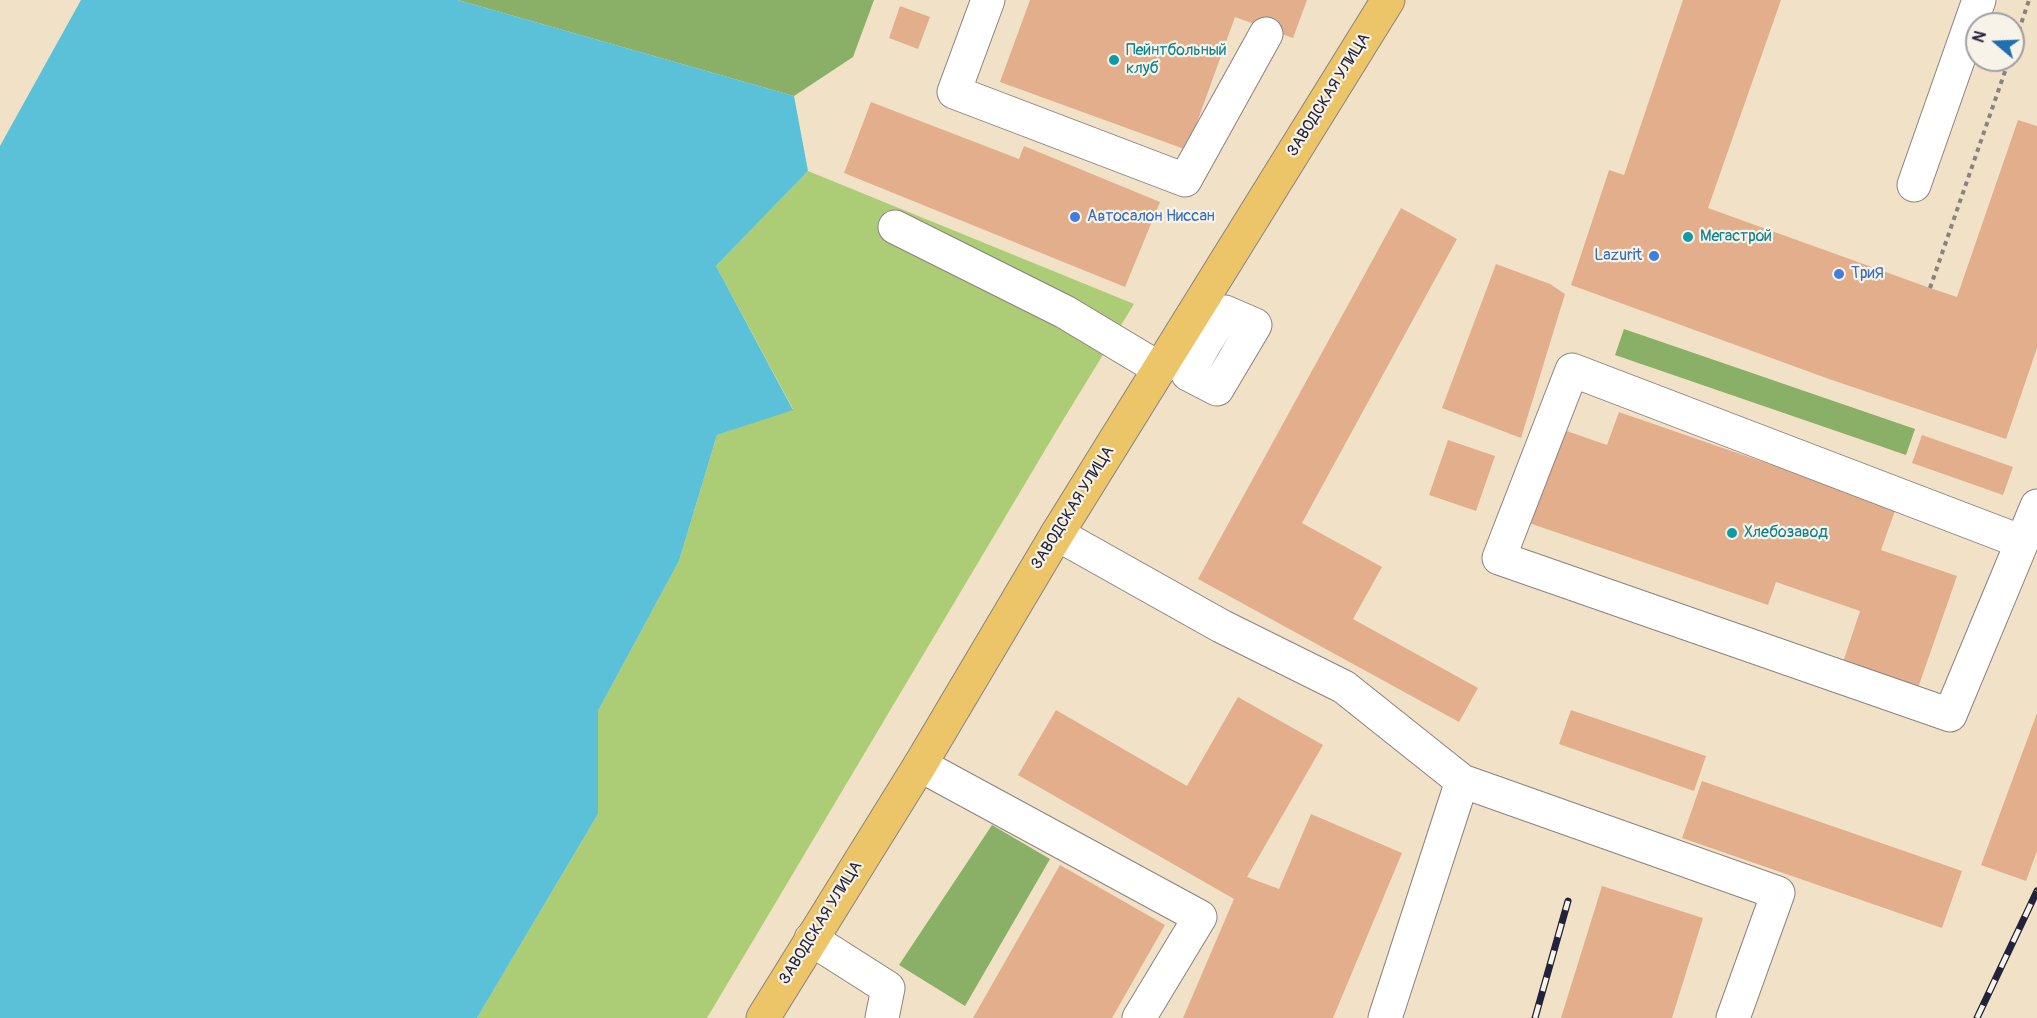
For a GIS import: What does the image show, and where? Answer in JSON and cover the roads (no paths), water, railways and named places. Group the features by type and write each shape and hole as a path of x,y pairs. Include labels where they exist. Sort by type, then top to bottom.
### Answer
{"main road":[{"name":"ЗАВОДСКАЯ УЛИЦА","path":"763,1018 920,765 1057,534 1160,369 1193,340 1388,0"}],"lane":[{"path":"988,0 954,92 1185,180 1266,34"},
{"path":"1914,185 1979,0"},
{"path":"895,227 1065,312 1160,369"},
{"path":"2022,542 1572,370 1498,558 1950,715 2037,506"},
{"path":"1057,534 1221,626 1344,687 1462,781 1778,893 1733,1018"},
{"path":"920,765 1200,917 1139,1018"},
{"path":"1385,1018 1462,781"},
{"path":"811,939 888,988 882,1018"}],"water":[{"path":"81,0 458,0 794,96 808,171 716,266 793,410 717,435 679,561 598,711 598,814 477,1018 0,1018 0,146"}],"railway":[{"path":"1977,1018 2037,891"},
{"path":"1535,1018 1568,901"}],"place":[{"name":"Пейнтбольный клуб","path":"1114,60"},
{"name":"Автосалон Ниссан","path":"1075,217"},
{"name":"Мегастрой","path":"1688,237"},
{"name":"Lazurit","path":"1654,256"},
{"name":"ТриЯ","path":"1839,274"},
{"name":"Хлебозавод","path":"1732,533"}]}
